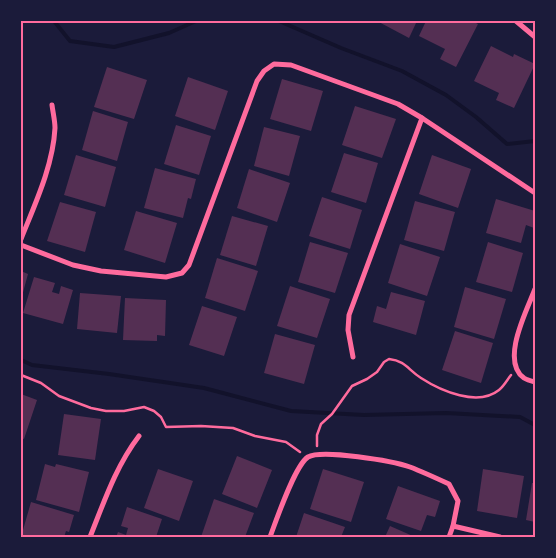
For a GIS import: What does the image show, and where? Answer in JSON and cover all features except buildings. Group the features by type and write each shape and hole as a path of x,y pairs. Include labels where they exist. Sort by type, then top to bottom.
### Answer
{"street":[{"path":"516,21 535,37"},
{"path":"21,245 86,269 166,277 182,273 189,266 257,80 264,71 274,64 291,65 398,104 535,192"},
{"path":"21,239 51,154 55,127 52,105"},
{"path":"353,357 348,330 349,315 422,118"},
{"path":"535,289 516,339 513,354 516,367 523,377 535,382"},
{"path":"90,537 118,468 138,436"},
{"path":"270,537 296,472 307,458 319,455 359,457 408,467 449,484 458,501 449,537"},
{"path":"453,526 500,537"}],"path":[{"path":"319,455 316,435 322,424 332,414 352,386 367,380 378,372 384,362 389,359 402,362 421,378 453,394 474,398 487,396 498,391 504,385"},
{"path":"21,375 41,383 59,396 91,408 115,411 144,407 154,411 161,417 166,427 201,426 233,428 255,436 286,442 300,452 305,460"}],"waterway":[{"path":"54,21 70,41 114,47 169,33 196,21"},
{"path":"279,21 341,48 402,71 446,95 476,117 507,144 535,141"},
{"path":"21,360 32,365 204,388 291,411 364,415 446,413 520,417 535,425"}]}
